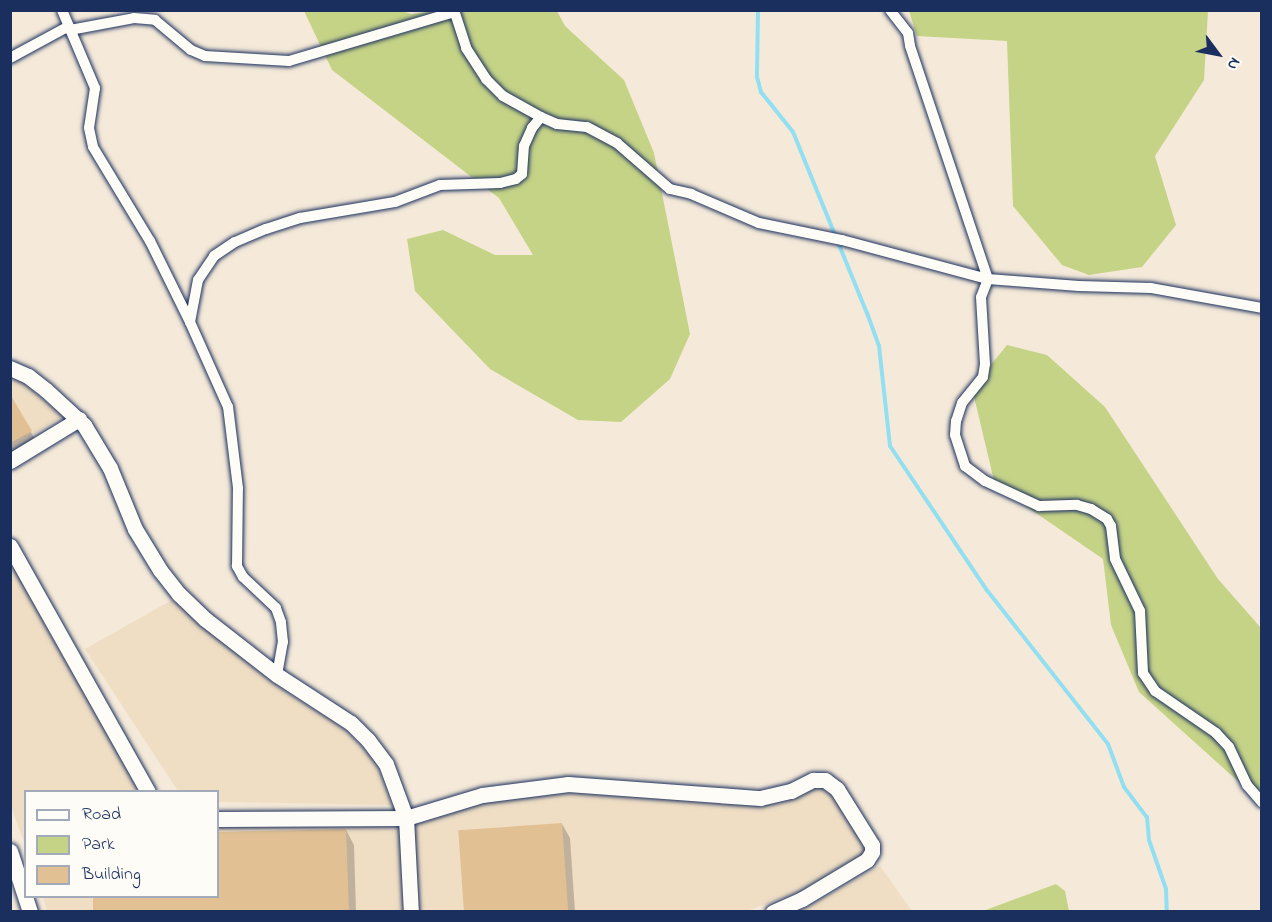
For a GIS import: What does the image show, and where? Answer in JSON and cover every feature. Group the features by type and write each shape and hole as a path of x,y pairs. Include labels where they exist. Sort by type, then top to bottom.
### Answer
{"street":[{"path":"62,10 95,88 89,128 93,147 150,241 228,407 238,488 237,566 243,577 268,598 276,608 281,622 283,642 278,675"},
{"path":"890,10 908,33 988,279 981,297 985,364 983,377 962,403 956,421 955,435 965,466 985,481 1039,506 1077,505 1091,509 1107,519 1111,526 1115,559 1140,611 1143,673 1155,691 1216,733 1228,747 1247,785 1262,802"},
{"path":"10,58 69,28 134,18 154,20 191,50 205,56 289,61 454,11 466,48 486,79 503,96 557,124 587,127 617,143 670,189 691,194 759,223 842,240 988,279 1079,286 1151,288 1262,308"},
{"path":"190,322 198,280 214,256 235,242 300,218 395,202 440,185 500,183 516,179 522,174 524,146 532,128 541,117"},
{"path":"10,368 28,376 79,419 100,450 135,529 160,570 205,619 278,675 336,713 368,740 386,764 406,818 411,912"},
{"path":"10,461 79,419"},
{"path":"10,546 147,790"},
{"path":"219,819 406,818 482,795 538,787 614,786 760,798 790,791 813,780 825,780 837,789 872,845 872,852 867,860 858,866 802,899 773,912"},
{"path":"10,850 24,893"}],"shaded area":[{"path":"11,375 19,379 63,416 11,448"},
{"path":"10,561 140,790 24,790 24,842 11,807"},
{"path":"172,600 291,695 341,726 375,760 392,805 219,802 219,790 177,790 85,649"},
{"path":"813,785 825,788 834,794 867,844 862,857 803,890 747,911 47,912 43,898 219,898 219,825 403,827 496,798 571,788 729,803"},
{"path":"880,866 912,911 800,911"}],"green space":[{"path":"399,10 411,14 444,10 557,11 565,26 624,80 654,153 690,334 670,379 621,422 578,420 490,369 415,291 407,239 443,230 495,255 533,255 499,198 332,70 304,11"},
{"path":"909,11 1208,11 1204,80 1155,156 1176,225 1142,267 1089,275 1062,265 1013,206 1007,41 917,36"},
{"path":"1007,345 1047,355 1105,407 1218,579 1261,628 1261,802 1139,692 1111,625 1103,559 995,485 972,388"},
{"path":"1056,884 1065,891 1069,911 983,911"}],"building":[{"path":"10,394 32,431 10,443"},
{"path":"562,823 568,912 464,912 458,830"},
{"path":"346,829 349,912 93,912 93,898 219,898 219,832"}],"waterway":[{"path":"758,10 757,77 761,92 793,132 867,313 879,346 890,446 986,589 1108,744 1124,787 1147,817 1149,840 1166,889 1167,912"}]}
